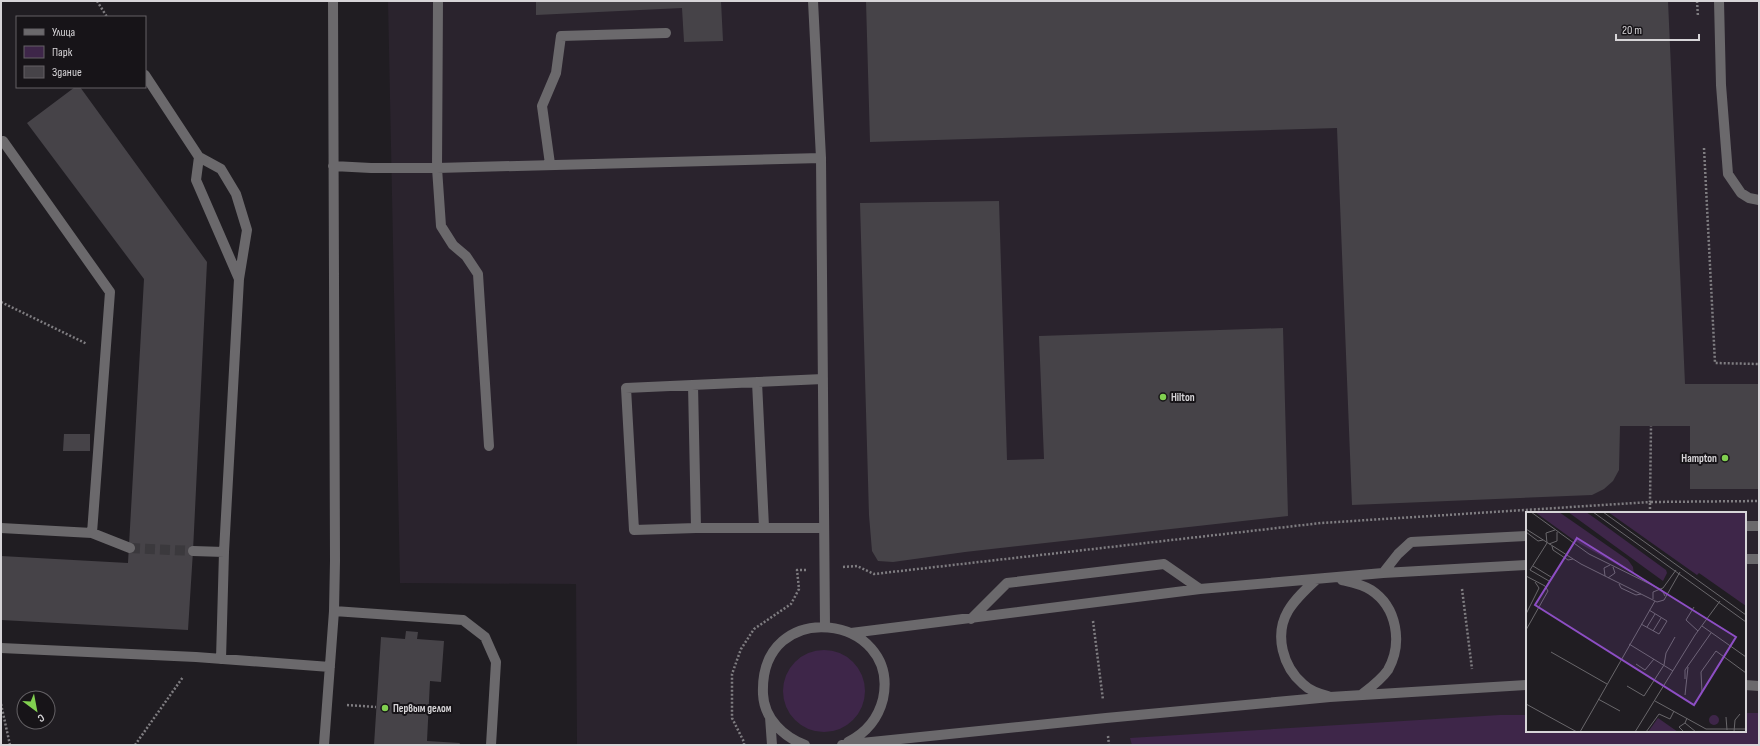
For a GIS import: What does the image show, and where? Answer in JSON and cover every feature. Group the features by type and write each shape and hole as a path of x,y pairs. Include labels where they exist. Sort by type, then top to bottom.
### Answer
{"street":[{"path":"324,745 334,611 335,553 333,1"},
{"path":"438,1 436,168 441,226 453,245 466,256 478,274 489,446"},
{"path":"813,1 821,158 825,626"},
{"path":"1719,1 1721,85 1728,174 1741,193 1749,198 1759,200"},
{"path":"550,164 542,106 556,73 561,36 666,33"},
{"path":"146,77 199,157 221,169 236,194 247,230 238,279 224,552 221,659"},
{"path":"2,141 110,292 92,533"},
{"path":"199,157 196,180 238,279"},
{"path":"333,166 371,168 436,168 821,158"},
{"path":"823,379 626,388 634,530 764,527 824,528"},
{"path":"757,382 764,527"},
{"path":"693,385 696,528"},
{"path":"1746,526 1759,526"},
{"path":"1,528 92,533 130,548"},
{"path":"1383,573 1398,554 1412,542 1526,536"},
{"path":"194,551 224,552"},
{"path":"1746,559 1759,559"},
{"path":"971,619 1007,583 1164,564 1200,589"},
{"path":"851,633 1091,604 1200,589 1383,573 1526,565"},
{"path":"1333,578 1354,583 1370,590 1384,602 1393,618 1397,636 1395,654 1387,670 1375,684 1361,695"},
{"path":"1317,579 1299,596 1287,612 1281,632 1282,652 1290,670 1303,685 1330,697"},
{"path":"334,611 463,620 485,637 496,662 492,745"},
{"path":"772,745 770,717 764,700 763,682 767,664 777,648 790,636 807,628 825,626 851,633 865,643 876,657 883,674 884,691 880,709 872,724 859,737 842,745"},
{"path":"1,648 221,659 330,667"},
{"path":"842,745 1330,697 1526,685"},
{"path":"1746,685 1759,686"},
{"path":"770,717 780,731 794,741 805,745"}],"path":[{"path":"97,1 106,16"},
{"path":"1697,1 1698,25"},
{"path":"1704,143 1715,364 1759,364"},
{"path":"1,302 106,354"},
{"path":"1650,512 1650,502 1759,502"},
{"path":"1455,514 1456,539"},
{"path":"1084,550 1089,574"},
{"path":"1460,569 1475,688"},
{"path":"1091,604 1109,745"},
{"path":"135,745 196,658"},
{"path":"327,703 376,707"},
{"path":"1,704 10,745"}],"shaded area":[{"path":"388,1 1759,1 1759,745 577,745 576,584 400,583"}],"green space":[{"path":"824,650 840,654 853,662 861,675 865,691 861,707 853,720 840,728 824,732 808,728 795,720 787,707 783,691 787,675 795,662 808,654"},
{"path":"1746,713 1759,713 1759,745 1132,745 1130,738 1500,715 1526,715 1526,732 1746,732"}],"building":[{"path":"536,1 721,1 723,41 684,42 682,8 536,15"},
{"path":"866,1 1668,1 1685,384 1759,384 1759,489 1690,489 1690,426 1620,426 1619,470 1613,481 1604,489 1592,495 1352,505 1337,128 870,142"},
{"path":"74,88 81,88 207,262 188,630 1,620 1,556 128,563 144,279 27,123"},
{"name":"Hilton","path":"999,201 1007,460 1044,459 1039,336 1283,328 1288,516 965,552 893,562 878,561 872,551 869,515 860,203"},
{"path":"64,434 90,434 90,451 63,451"},
{"path":"406,631 418,632 417,639 444,641 441,682 430,681 427,741 460,743 459,745 374,745 381,637 405,639"}],"tunnel":[{"path":"130,548 193,551"}],"place":[{"name":"Hilton","path":"1163,397"},
{"name":"Hampton","path":"1725,458"},
{"name":"Первым делом","path":"385,708"}]}
